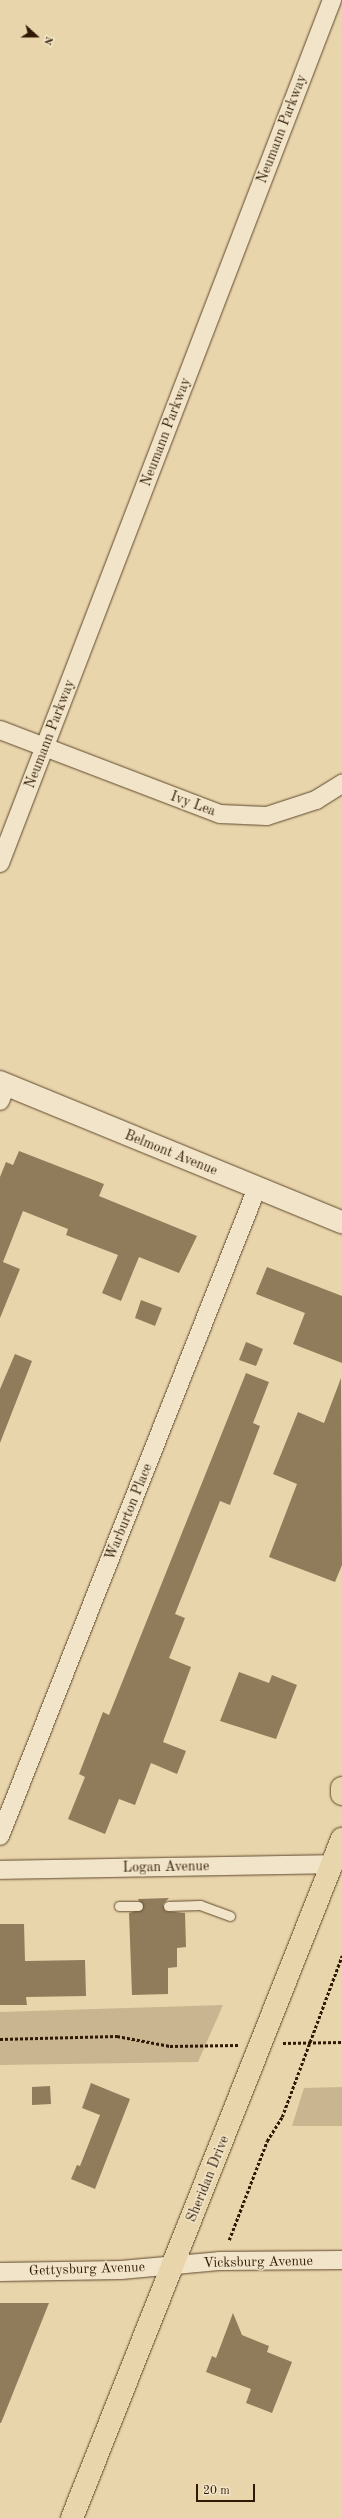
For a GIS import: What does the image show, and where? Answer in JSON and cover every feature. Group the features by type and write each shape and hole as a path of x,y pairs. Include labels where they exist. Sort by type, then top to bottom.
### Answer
{"main road":[{"path":"342,1788 342,1794"},
{"name":"Sheridan Drive","path":"72,2518 337,1865 342,1839"}],"street":[{"name":"Neumann Parkway","path":"0,863 332,0"},
{"name":"Ivy Lea","path":"0,730 220,814 243,818 267,816 295,808 342,784"},
{"name":"Belmont Avenue","path":"2,1090 258,1188 342,1222"},
{"name":"Warburton Place","path":"0,1836 258,1188"},
{"name":"Logan Avenue","path":"0,1870 337,1865"},
{"name":"Vicksburg Avenue","path":"173,2266 219,2261 342,2260"},
{"name":"Gettysburg Avenue","path":"0,2272 173,2266"}],"lane":[{"path":"168,1906 200,1905 230,1916"},
{"path":"119,1906 138,1906"}],"path":[{"path":"229,2240 267,2141 282,2117 308,2042 342,1956"},
{"path":"0,2039 117,2036 170,2046 224,2045"},
{"path":"299,2043 342,2042"}],"shaded area":[{"path":"223,2005 198,2062 0,2065 0,2012"},
{"path":"342,2087 342,2126 292,2126 304,2088"}],"building":[{"path":"19,1151 104,1184 99,1196 197,1236 179,1273 139,1257 121,1301 102,1293 118,1255 66,1235 68,1229 23,1211 3,1262 20,1269 0,1318 0,1177 6,1162 13,1165"},
{"path":"267,1267 342,1296 342,1363 293,1344 305,1313 256,1294"},
{"path":"141,1300 162,1308 155,1326 135,1318"},
{"path":"246,1342 263,1349 256,1366 239,1360"},
{"path":"15,1354 32,1361 0,1443 0,1389"},
{"path":"246,1373 269,1382 253,1423 260,1426 230,1505 220,1501 175,1614 185,1618 169,1658 191,1667 163,1742 186,1751 177,1774 151,1763 135,1805 119,1799 105,1834 68,1819 85,1777 79,1774 103,1712 109,1715"},
{"path":"341,1378 342,1565 335,1582 269,1557 297,1484 273,1474 298,1412 324,1423"},
{"path":"239,1672 269,1683 272,1675 297,1685 276,1739 220,1721"},
{"path":"169,1898 163,1904 165,1911 185,1913 186,1947 177,1948 177,1967 168,1968 168,1994 132,1995 129,1913 143,1909 138,1899"},
{"path":"0,1924 24,1924 25,1961 85,1960 86,1996 26,1997 27,2005 0,2005"},
{"path":"91,2083 130,2099 95,2189 71,2179 77,2165 80,2166 100,2115 82,2108"},
{"path":"50,2086 51,2104 32,2105 32,2087"},
{"path":"0,2303 49,2303 1,2423 0,2423"},
{"path":"233,2313 242,2335 269,2346 267,2352 292,2362 272,2413 246,2403 251,2389 206,2372 212,2356 216,2358"}]}
